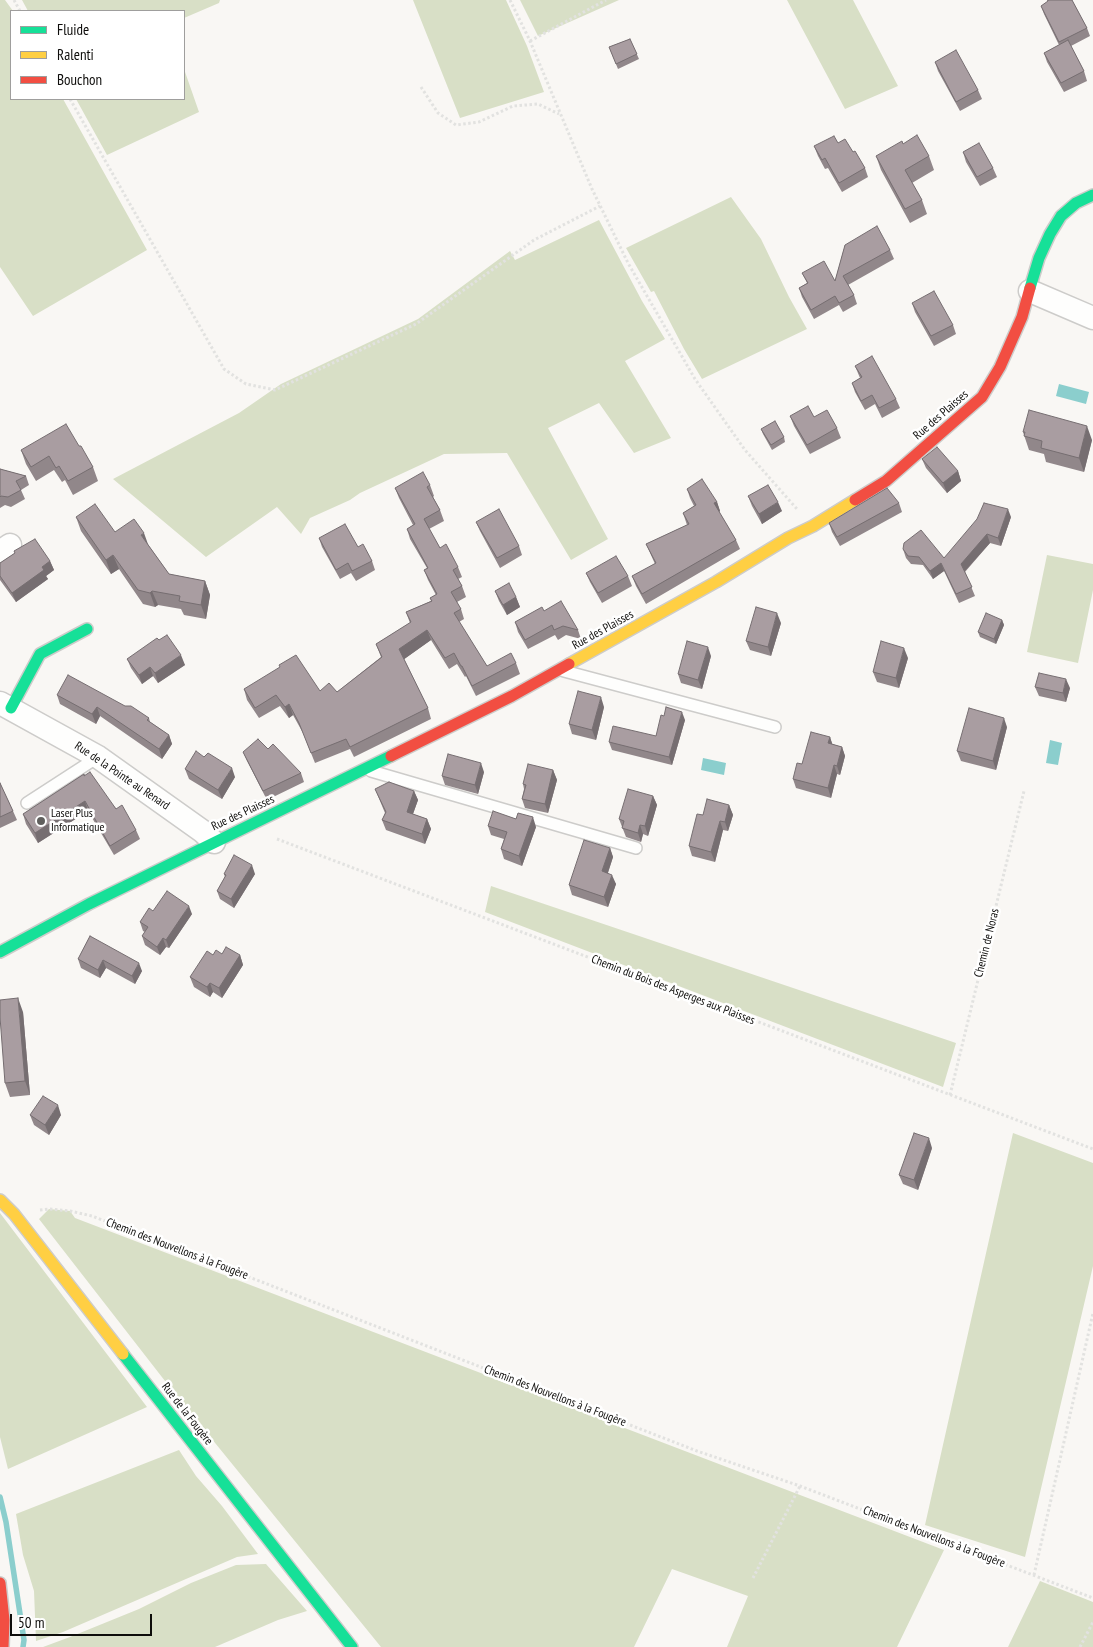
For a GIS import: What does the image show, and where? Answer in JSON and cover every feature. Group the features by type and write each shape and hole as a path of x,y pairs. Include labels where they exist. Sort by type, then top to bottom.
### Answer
{"street":[{"name":"Rue des Plaisses","path":"0,952 90,904 214,842 512,696 716,582 788,538 813,526 886,480 962,416 982,396 1000,367 1022,317 1039,258 1050,234 1061,216 1076,203 1093,195"},
{"path":"1030,291 1093,318"},
{"path":"6,705 40,654 87,629"},
{"name":"Rue de la Pointe au Renard","path":"6,705 98,756 202,830 214,842"},
{"name":"Rue de la Fougère","path":"0,1200 14,1214 352,1647"},
{"path":"0,1583 4,1620 3,1647"}],"lane":[{"path":"560,670 775,727"},
{"path":"27,803 98,756"},
{"path":"365,769 636,848"}],"path":[{"path":"510,0 530,41 592,189 628,264 695,378 745,450 813,526"},
{"path":"530,41 606,0"},
{"path":"421,87 438,113 456,125 479,122 513,106 538,104 560,114"},
{"path":"71,100 224,369 246,384 275,390 416,324 534,240 600,206"},
{"name":"Chemin de Noras","path":"950,1095 1024,791"},
{"name":"Chemin du Bois des Asperges aux Plaisses","path":"258,822 275,838 1093,1149"},
{"name":"Chemin des Nouvellons à la Fougère","path":"14,1214 49,1209 92,1216 697,1451 800,1486 1093,1598"},
{"path":"1034,1575 1093,1312"},
{"path":"753,1578 800,1486"},
{"path":"1080,1647 1093,1622"}],"green space":[{"path":"0,0 5,0 12,10 10,10 10,100 64,100 147,250 33,316 0,267"},
{"path":"22,0 220,0 219,3 185,18 185,10 27,10"},
{"path":"413,0 506,0 527,46 544,92 460,118"},
{"path":"520,0 619,0 538,36"},
{"path":"787,0 853,0 898,86 845,109"},
{"path":"185,72 199,112 107,155 77,100 185,100"},
{"path":"731,197 761,239 807,329 702,379 654,291 651,292 626,248"},
{"path":"599,220 642,301 665,339 625,361 671,438 634,453 599,403 548,428 608,539 571,560 507,453 444,454 310,518 301,534 277,507 206,557 113,479 239,413 281,384 418,319 510,251 515,260"},
{"path":"1047,555 1093,564 1093,590 1078,663 1027,652"},
{"path":"491,886 956,1043 943,1087 485,912"},
{"path":"1013,1133 1093,1163 1093,1266 1025,1557 925,1525"},
{"path":"49,1209 70,1211 75,1218 944,1550 897,1647 727,1647 748,1596 672,1569 634,1647 381,1647 172,1390 39,1219"},
{"path":"0,1213 147,1407 8,1469 0,1437"},
{"path":"179,1450 196,1476 222,1506 258,1554 237,1557 63,1632 36,1641 34,1591 23,1555 16,1514"},
{"path":"266,1564 307,1611 278,1620 215,1647 43,1647 139,1609 191,1583 236,1565"},
{"path":"1040,1581 1093,1602 1093,1647 1008,1647"}],"water":[{"path":"1059,384 1089,392 1086,404 1056,396"},
{"path":"1050,740 1062,743 1058,765 1046,763"},
{"path":"703,758 726,763 724,775 701,770"}],"building":[{"path":"1048,0 1072,0 1087,28 1059,42 1041,6"},
{"path":"630,39 637,54 616,64 609,47"},
{"path":"1068,40 1084,71 1061,83 1044,53"},
{"path":"956,50 978,90 956,102 935,62"},
{"path":"917,135 929,156 905,170 922,200 905,209 876,156 902,141 903,144"},
{"path":"834,136 838,143 845,139 865,168 839,183 825,158 822,160 814,146"},
{"path":"979,143 993,168 977,177 963,152"},
{"path":"877,226 890,250 843,276 854,295 839,303 835,296 811,310 799,288 808,283 802,273 824,261 835,281 845,245"},
{"path":"934,291 953,325 931,336 912,303"},
{"path":"872,356 896,399 879,408 872,395 861,401 852,383 862,377 855,366"},
{"path":"808,406 814,417 827,410 837,428 807,445 790,416"},
{"path":"1029,410 1087,426 1079,458 1041,448 1042,441 1024,436 1025,432 1023,432"},
{"path":"775,421 784,437 771,445 761,429"},
{"path":"66,424 93,467 68,481 59,466 56,468 49,456 31,467 21,450"},
{"path":"937,447 958,471 943,483 922,459"},
{"path":"0,469 26,476 16,481 21,490 8,497 0,497"},
{"path":"423,472 430,485 427,487 440,510 424,519 440,548 446,544 458,567 453,570 462,586 451,592 461,609 454,613 487,666 511,653 516,663 472,686 454,653 445,658 427,630 399,649 428,708 350,747 346,739 311,753 289,704 285,707 276,695 255,708 244,689 296,655 320,691 329,683 337,692 382,657 376,644 411,622 406,612 432,601 430,598 437,594 424,570 428,568 407,529 415,524 395,488"},
{"path":"702,479 717,502 714,503 736,540 642,594 632,576 656,563 646,544 689,524 683,513 696,505 687,489"},
{"path":"768,485 778,502 759,514 748,496"},
{"path":"887,488 899,503 837,537 829,523"},
{"path":"984,503 1008,509 998,538 987,534 961,564 972,587 956,594 941,563 930,571 919,557 908,556 903,549 904,543 921,530 944,558 977,519"},
{"path":"95,504 115,532 134,519 144,533 141,535 169,574 205,581 201,605 179,601 180,596 138,590 113,555 106,560 76,517"},
{"path":"499,509 519,546 497,558 476,522"},
{"path":"345,524 358,547 363,544 372,561 352,571 348,563 336,570 319,538"},
{"path":"35,539 50,561 42,567 44,570 12,593 0,576 0,563 15,553 14,551"},
{"path":"616,556 628,576 598,593 586,573"},
{"path":"509,583 516,597 503,605 495,591"},
{"path":"561,601 578,630 563,626 554,630 552,625 525,640 515,622 542,607 544,611"},
{"path":"756,607 777,613 768,647 746,641"},
{"path":"986,613 1002,620 994,639 978,632"},
{"path":"167,635 181,655 155,673 150,667 139,675 127,659 157,638 159,640"},
{"path":"687,641 708,647 698,680 678,674"},
{"path":"881,641 904,648 896,678 873,672"},
{"path":"1039,673 1066,679 1063,693 1035,687"},
{"path":"68,675 125,706 131,706 169,735 159,749 97,707 92,714 57,695"},
{"path":"578,691 601,697 592,730 569,724"},
{"path":"666,707 682,712 669,757 609,742 613,726 656,736 661,715 664,716"},
{"path":"969,708 1004,718 993,761 957,751"},
{"path":"811,732 830,737 828,743 842,747 837,766 834,765 828,788 793,779 797,763 802,764"},
{"path":"258,739 268,749 273,744 301,773 263,791 243,752"},
{"path":"196,751 204,757 208,753 232,768 218,790 185,769"},
{"path":"448,754 481,763 475,785 442,776"},
{"path":"528,764 553,770 545,804 522,799 526,785 523,784"},
{"path":"90,772 116,809 122,805 136,830 110,846 85,801 35,833 23,814"},
{"path":"389,782 414,791 407,812 427,819 422,834 382,820 386,812 375,789"},
{"path":"0,783 13,811 0,817"},
{"path":"628,789 653,796 645,826 640,825 638,833 622,828 624,821 619,819"},
{"path":"707,799 729,805 725,822 720,821 711,852 689,846 697,814 703,815"},
{"path":"493,811 516,819 518,813 533,817 519,856 501,849 507,832 488,826"},
{"path":"584,840 610,848 602,871 612,875 604,897 569,885"},
{"path":"234,855 252,865 231,899 217,891"},
{"path":"167,891 189,906 166,940 163,938 157,947 142,936 148,927 140,922 149,908 153,911"},
{"path":"90,936 139,963 132,976 103,960 98,970 78,959"},
{"path":"226,947 240,955 219,988 210,983 207,987 190,977 207,951 213,955 216,950 222,954"},
{"path":"18,998 25,1081 5,1083 0,1000"},
{"path":"43,1096 58,1105 45,1125 30,1115"},
{"path":"914,1133 929,1138 914,1180 899,1175"}],"waterway":[{"path":"0,1497 6,1522 24,1640 23,1647"}],"traffic: fast":[{"path":"1030,288 1039,258 1061,216 1076,203 1093,195"},
{"path":"11,708 40,654 87,629"},
{"path":"0,952 89,904 391,756"},
{"path":"123,1354 352,1647"}],"traffic: slow":[{"path":"569,664 716,582 855,500"},
{"path":"0,1200 14,1214 123,1354"}],"traffic: jam":[{"path":"855,500 886,481 982,397 1000,367 1022,317 1030,288"},
{"path":"391,756 512,696 569,664"},
{"path":"0,1583 4,1620 3,1647"}],"place":[{"name":"Laser Plus Informatique","path":"41,821"}]}
